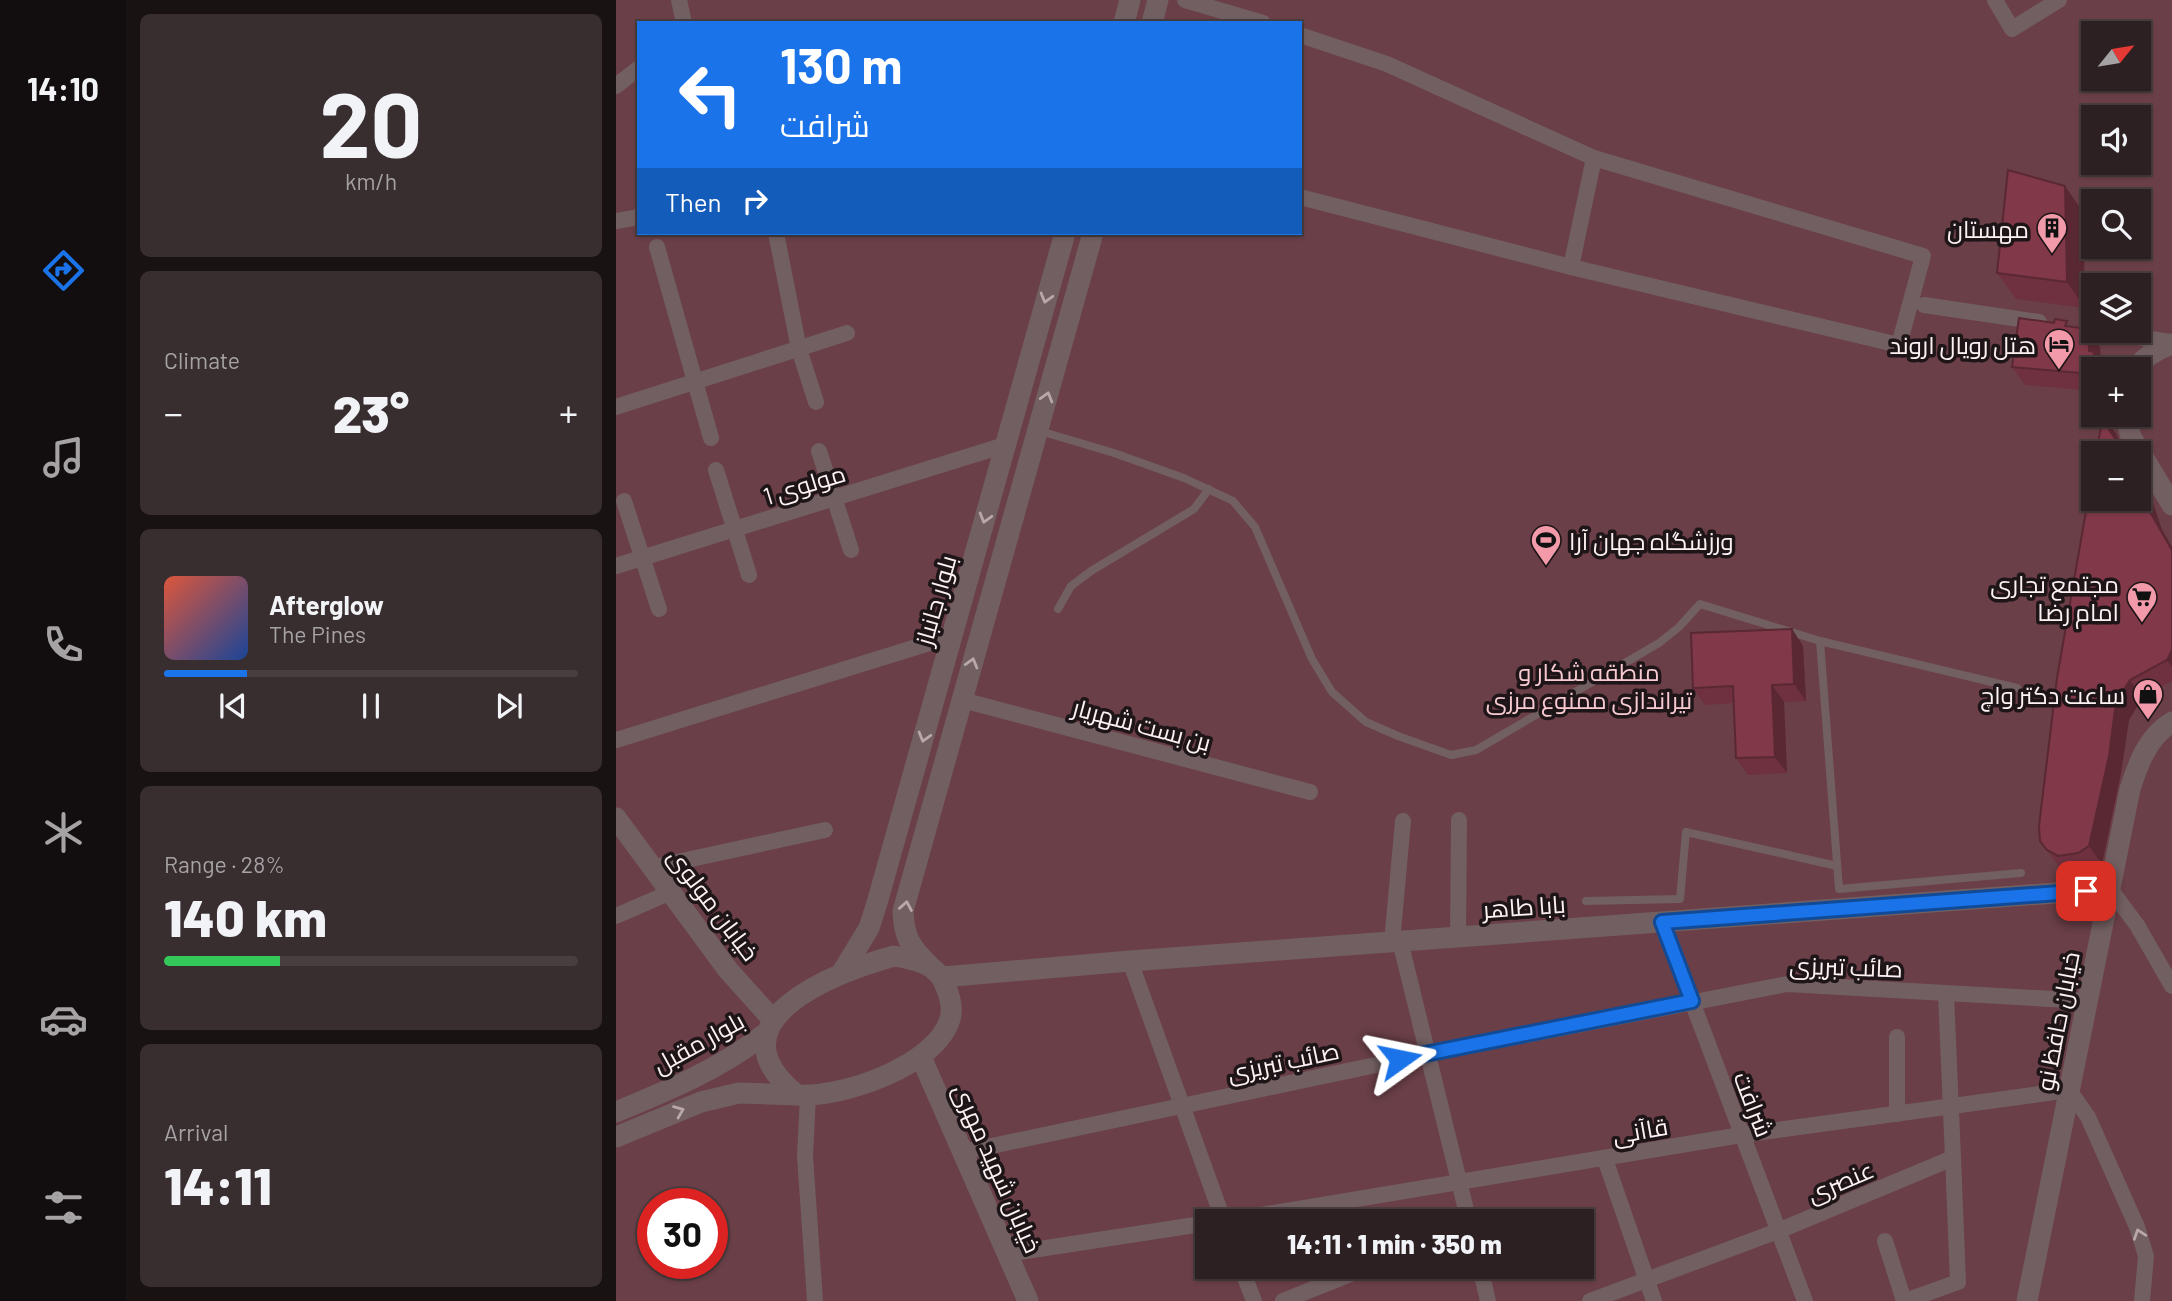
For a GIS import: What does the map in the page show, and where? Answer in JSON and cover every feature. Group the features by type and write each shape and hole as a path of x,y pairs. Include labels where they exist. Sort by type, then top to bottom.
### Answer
{"main road":[{"path":"1125,21 1130,0"},
{"path":"1153,21 1158,0"},
{"name":"بلوار جانباز","path":"841,974 869,928 1064,235"},
{"path":"616,1137 701,1102 739,1093 803,1095 866,1082 921,1057 939,1039 951,1016 950,998 936,971 914,950 904,931 903,911 1092,235"},
{"path":"2146,357 2158,348 2172,343"},
{"path":"2128,427 2131,437 2172,505"},
{"name":"خیابان حافظ نو","path":"2027,1300 2130,789 2150,743 2172,722"},
{"name":"خیابان مولوی","path":"616,818 769,1026"},
{"name":"بابا طاهر","path":"936,971 1130,961 2110,889"},
{"path":"803,1095 781,1082 769,1066 765,1048 769,1026 787,1005 841,974 894,956 936,971"},
{"name":"بلوار مقبل","path":"616,1112 694,1080 729,1060 769,1026"},
{"name":"خیابان شهید مهری","path":"921,1057 1028,1301"}],"street":[{"path":"679,0 684,21"},
{"path":"1185,0 1257,21"},
{"path":"1995,0 2012,29 2059,0"},
{"path":"1302,36 1387,64 1594,158 1923,256 1899,345 1571,267 1302,198"},
{"path":"616,86 637,70"},
{"path":"1571,267 1594,158"},
{"path":"616,221 637,217"},
{"path":"776,235 799,349 816,401"},
{"path":"657,247 712,438"},
{"path":"1924,305 2054,324"},
{"path":"616,407 847,333"},
{"path":"2151,340 2172,343"},
{"name":"مولوی 1","path":"616,566 1005,445"},
{"path":"819,451 851,550"},
{"path":"716,470 749,575"},
{"path":"624,501 659,609"},
{"path":"616,740 952,636"},
{"name":"بن بست شهریار","path":"962,700 1310,792"},
{"path":"1458,937 1459,820"},
{"path":"1403,821 1396,942 1428,1054 1466,1209"},
{"path":"654,867 825,830"},
{"path":"2110,889 2137,925 2172,986"},
{"path":"616,916 671,892"},
{"name":"شرافت","path":"1662,922 1805,1301"},
{"path":"1130,961 1218,1209"},
{"name":"صائب تبریزی","path":"963,1152 1428,1054 1787,984 2087,1001"},
{"path":"1885,1241 1904,1301 1958,1282 1946,994"},
{"path":"1897,1038 1897,1114"},
{"path":"2069,1090 2088,1117 2137,1227 2146,1256 2142,1301"},
{"name":"قاآنی","path":"1297,1209 1741,1135 2069,1090"},
{"path":"803,1095 815,1301"},
{"name":"عنصری","path":"1590,1301 1778,1231 1953,1157"},
{"path":"1605,1159 1654,1301"},
{"path":"1007,1254 1195,1225"},
{"path":"1246,1279 1254,1301"},
{"path":"1283,1301 1338,1279"},
{"path":"1483,1279 1488,1301"}],"lane":[{"path":"1037,430 1184,478 1233,501 1255,527 1312,659 1332,692 1366,722 1451,755 1476,750 1659,643 1679,627 1700,604 1820,641 2017,688"},
{"path":"1058,609 1071,586 1091,571 1194,509 1209,489"},
{"path":"1820,641 1839,889 2021,873"},
{"path":"1586,901 1680,900 1686,832 1838,866"}],"green space":[{"name":"منطقه شکار و تیراندازی ممنوع مرزی","path":"616,0 2172,0 2172,1301 616,1301"}],"building":[{"path":"2008,170 2065,186 2067,282 1997,273"},
{"path":"2019,318 2054,323 2055,319 2067,321 2065,326 2081,328 2081,343 2089,343 2089,351 2094,352 2094,357 2081,357 2081,373 2012,367"},
{"path":"2101,427 2108,427 2116,441 2098,441"},
{"path":"2086,511 2150,511 2172,550 2172,650 2167,660 2130,680 2116,702 2109,756 2089,846 2078,853 2058,856 2047,850 2040,841 2039,826 2057,678"},
{"path":"1792,629 1794,684 1772,685 1775,757 1736,758 1733,686 1693,688 1691,633"}],"place":[{"name":"مهستان","path":"2052,255"},
{"name":"هتل رویال اروند","path":"2059,371"},
{"name":"ورزشگاه جهان آرا","path":"1546,567"},
{"name":"مجتمع تجاری امام رضا","path":"2142,624"},
{"name":"ساعت دکتر واچ","path":"2148,721"}],"route":[{"path":"1400,1059 1692,1001 1662,922 2086,891"}]}
